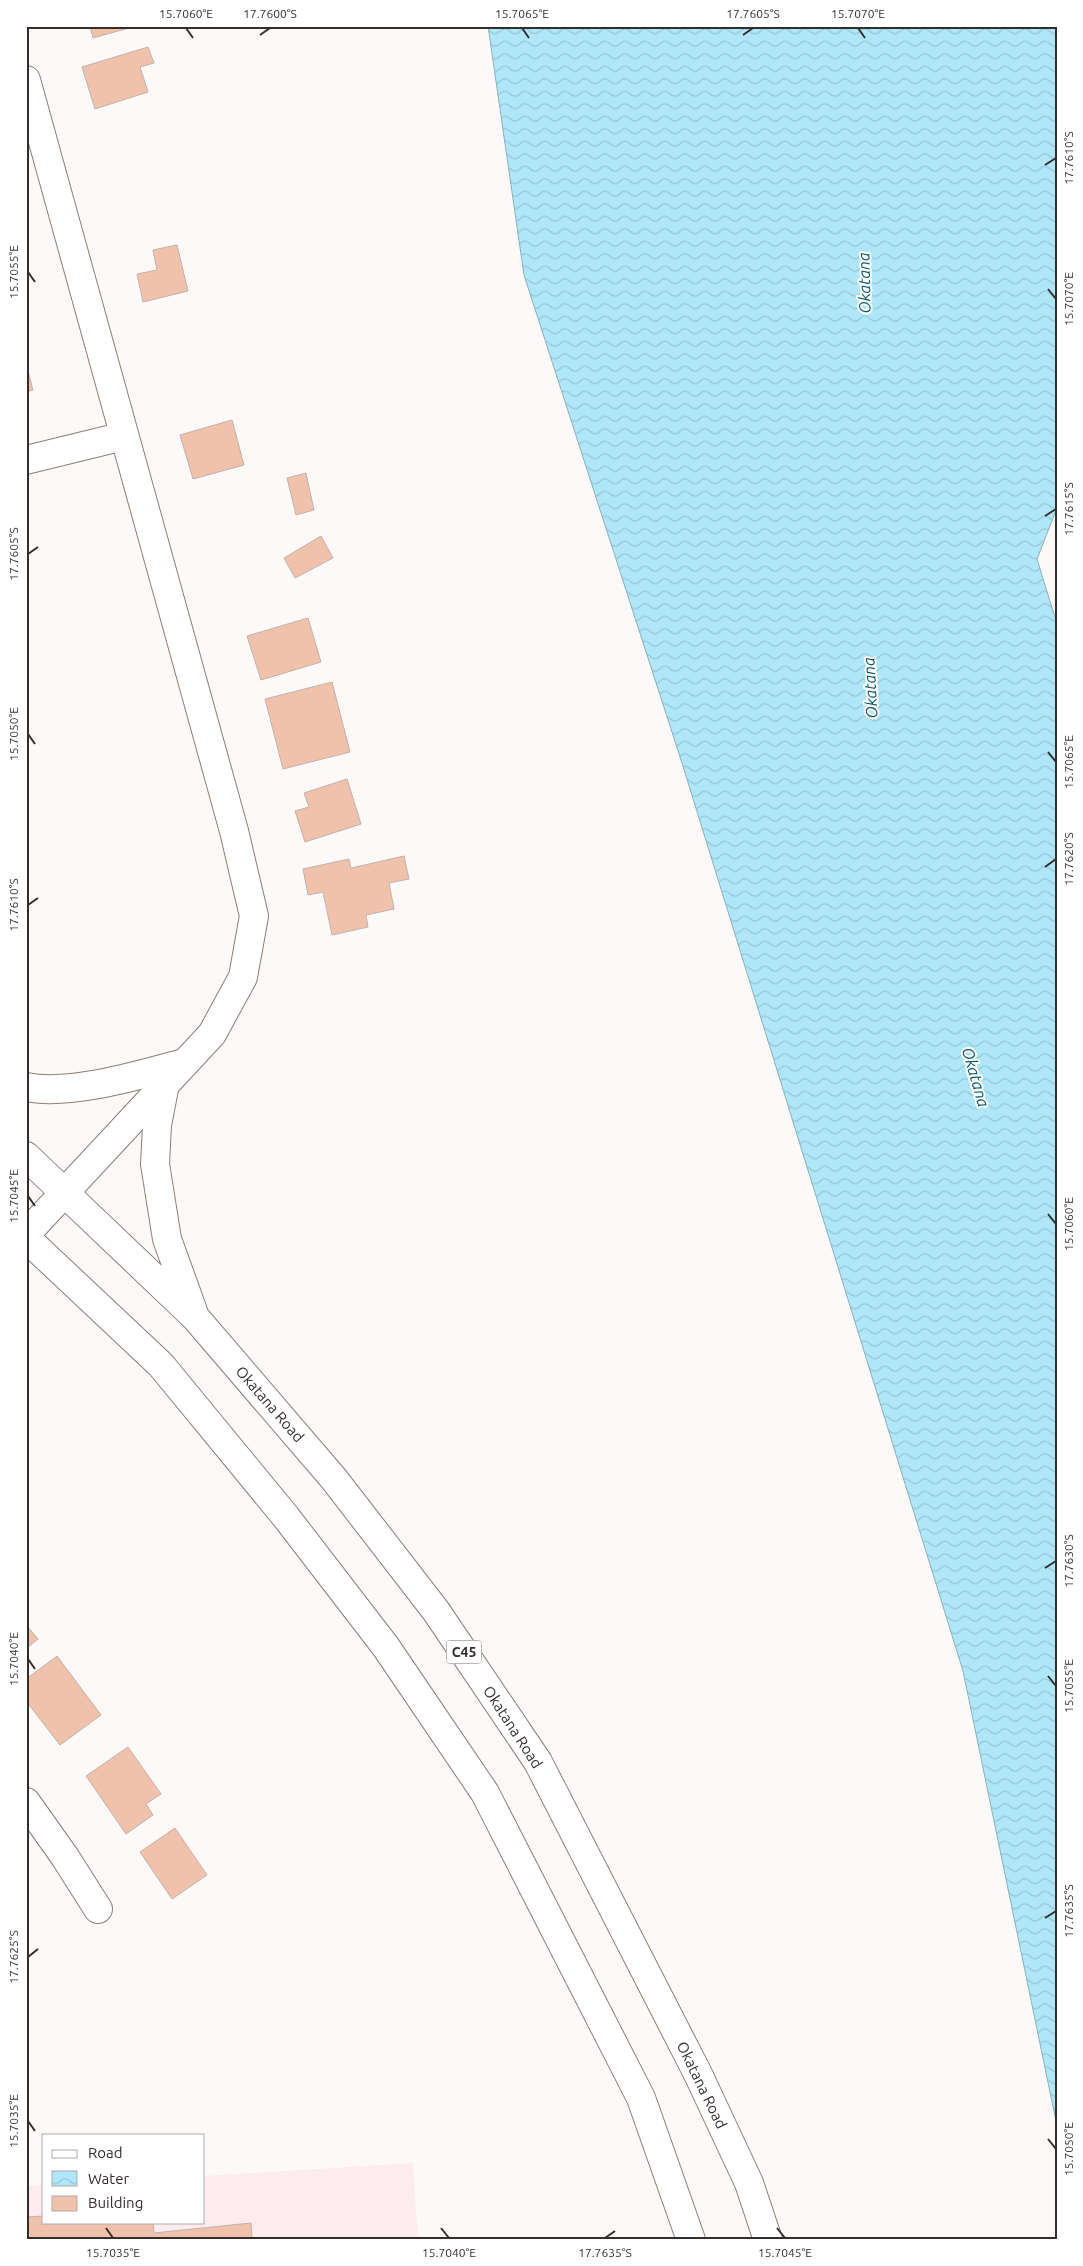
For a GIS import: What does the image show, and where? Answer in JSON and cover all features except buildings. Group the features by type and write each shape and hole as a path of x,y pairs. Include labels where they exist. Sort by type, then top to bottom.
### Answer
{"main road":[{"path":"26,80 33,134 124,436 234,831 254,916 243,977 212,1034 26,1234"},
{"path":"26,460 124,436"},
{"path":"26,1087 43,1091 113,1082 184,1063"},
{"path":"165,1084 157,1124 155,1164 166,1239 195,1317"},
{"name":"Okatana Road","path":"26,1156 195,1317 334,1479 436,1611 538,1762 698,2074 749,2183 768,2240"},
{"path":"26,1238 161,1365 286,1517 386,1647 485,1794 641,2098 692,2240"},
{"path":"26,1802 65,1856 98,1909"}],"shaded area":[{"path":"413,2163 418,2240 26,2240 26,2186 42,2185 42,2224 205,2224 205,2176"}],"water":[{"name":"Okatana","path":"488,26 1057,26 1057,508 1037,559 1057,624 1057,2126 963,1671 682,763 524,275"}]}
